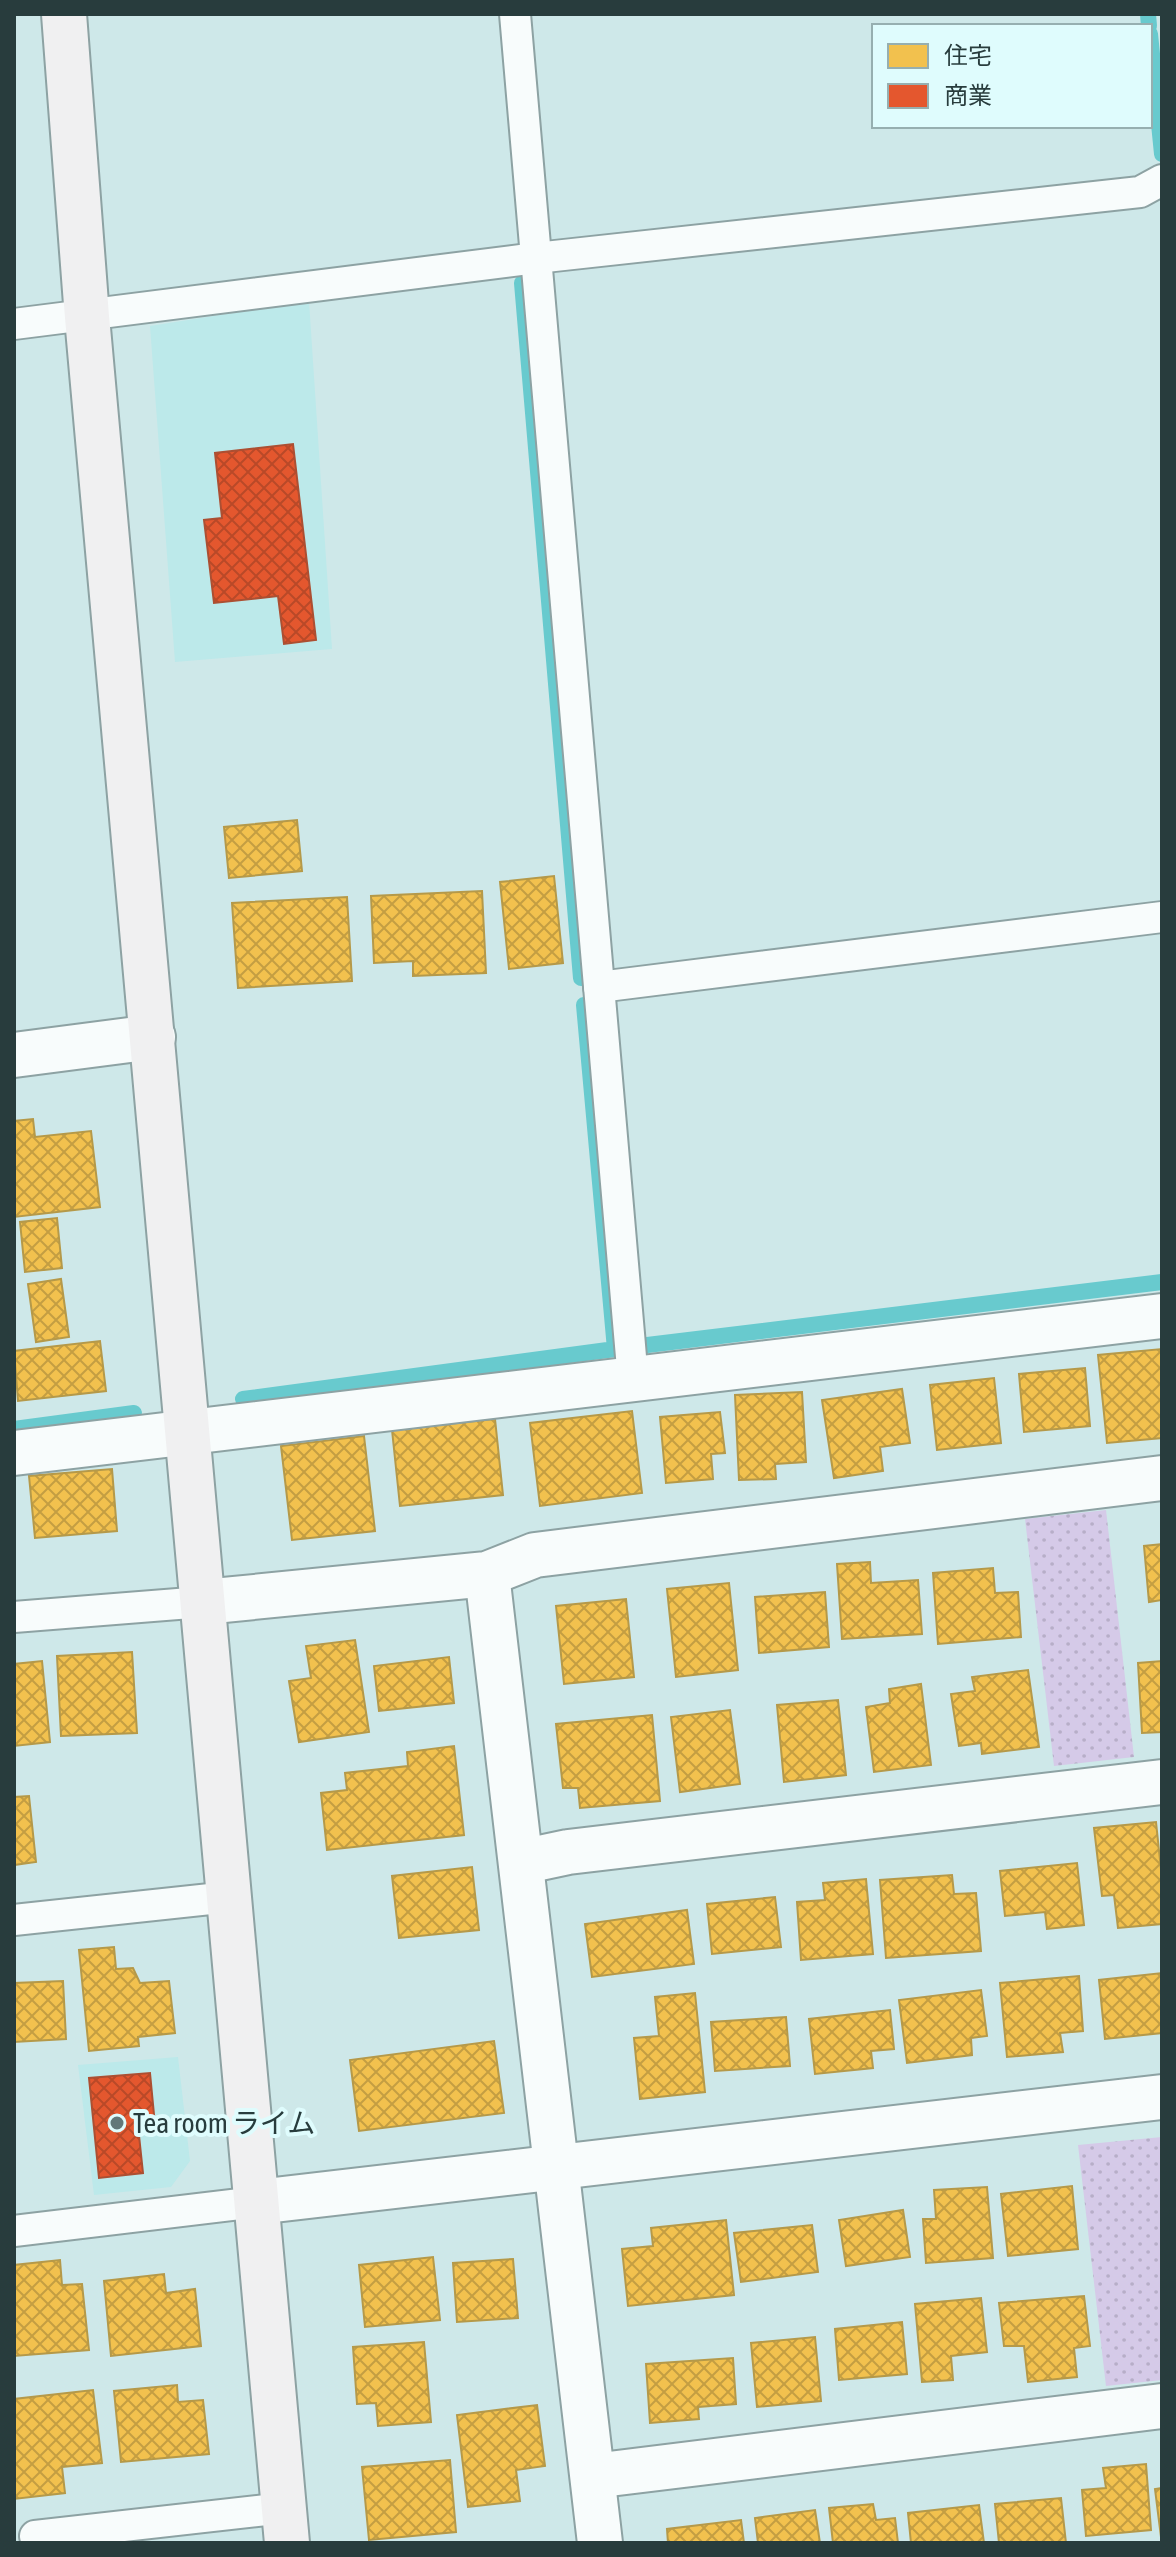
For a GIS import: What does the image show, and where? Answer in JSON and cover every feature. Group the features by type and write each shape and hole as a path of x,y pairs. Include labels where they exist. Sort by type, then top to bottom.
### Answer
{"street":[{"path":"64,14 87,317 285,2525"},
{"path":"14,1055 153,1037"},
{"path":"14,1453 1162,1316"},
{"path":"203,1602 487,1574 535,1555 1162,1478"},
{"path":"487,1574 600,2543"},
{"path":"521,1862 568,1852 1162,1782"},
{"path":"257,2202 1162,2097"},
{"path":"593,2476 1162,2406"}],"lane":[{"path":"515,14 633,1380"},
{"path":"14,324 536,258 1140,192 1162,180"},
{"path":"599,987 1162,917"},
{"path":"14,1617 203,1602"},
{"path":"14,1920 229,1897"},
{"path":"14,2231 257,2202"},
{"path":"35,2536 285,2525"}],"shaded area":[{"path":"309,301 332,649 175,662 150,326"},
{"path":"1106,1510 1134,1757 1054,1766 1025,1519"},
{"path":"178,2057 190,2161 171,2187 94,2195 78,2065"},
{"path":"1162,2137 1162,2380 1106,2386 1078,2145"}],"building: 住宅":[{"path":"297,820 302,871 229,878 224,827"},
{"path":"554,876 563,963 509,969 500,882"},
{"path":"482,891 486,973 413,976 413,961 374,963 371,896"},
{"path":"347,897 352,981 238,988 232,903"},
{"path":"33,1119 35,1137 91,1131 100,1207 14,1217 14,1121"},
{"path":"57,1218 62,1268 25,1272 20,1222"},
{"path":"61,1279 69,1337 36,1342 28,1284"},
{"path":"100,1341 106,1391 18,1401 14,1351"},
{"path":"1162,1349 1162,1438 1107,1443 1098,1355"},
{"path":"1085,1368 1090,1426 1024,1432 1019,1374"},
{"path":"994,1378 1001,1443 937,1450 930,1385"},
{"path":"902,1389 910,1443 880,1447 883,1471 834,1478 822,1400"},
{"path":"802,1392 806,1462 775,1464 776,1479 739,1480 735,1395"},
{"path":"632,1411 642,1493 540,1506 530,1423"},
{"path":"720,1412 725,1453 711,1454 713,1479 666,1483 660,1417"},
{"path":"495,1419 503,1495 400,1506 392,1430"},
{"path":"364,1436 375,1531 292,1540 281,1446"},
{"path":"112,1469 117,1531 35,1538 29,1476"},
{"path":"1162,1544 1162,1600 1149,1602 1144,1546"},
{"path":"870,1562 871,1583 918,1580 922,1634 842,1639 837,1564"},
{"path":"993,1568 995,1593 1018,1592 1021,1637 938,1644 933,1573"},
{"path":"729,1583 738,1670 676,1677 667,1589"},
{"path":"825,1592 829,1647 759,1653 755,1597"},
{"path":"626,1599 634,1677 564,1684 556,1606"},
{"path":"355,1640 369,1732 299,1742 289,1681 311,1678 306,1646"},
{"path":"132,1652 137,1733 61,1736 57,1656"},
{"path":"449,1657 454,1703 379,1711 374,1666"},
{"path":"42,1661 50,1742 14,1746 14,1664"},
{"path":"1162,1661 1162,1732 1142,1733 1138,1663"},
{"path":"1028,1670 1039,1747 982,1754 981,1743 959,1746 951,1694 975,1691 972,1677"},
{"path":"921,1684 931,1765 874,1772 866,1707 890,1703 889,1689"},
{"path":"838,1700 846,1775 784,1782 777,1705"},
{"path":"730,1710 740,1784 680,1792 671,1717"},
{"path":"652,1715 660,1801 580,1808 578,1788 563,1788 556,1724"},
{"path":"454,1746 464,1835 327,1850 321,1793 347,1790 345,1773 408,1766 407,1752"},
{"path":"29,1796 36,1862 14,1865 14,1797"},
{"path":"1156,1822 1162,1879 1162,1924 1118,1928 1114,1895 1102,1896 1094,1828"},
{"path":"1077,1863 1084,1925 1047,1929 1045,1912 1005,1916 1000,1871"},
{"path":"472,1867 479,1930 399,1938 392,1876"},
{"path":"952,1875 954,1894 976,1893 981,1951 886,1958 880,1880"},
{"path":"866,1879 873,1954 801,1960 797,1902 825,1900 823,1883"},
{"path":"775,1897 781,1947 712,1954 707,1904"},
{"path":"687,1910 694,1964 592,1977 585,1924"},
{"path":"114,1947 116,1969 133,1968 140,1983 169,1981 175,2033 138,2037 139,2046 89,2051 79,1950"},
{"path":"1162,1973 1162,2033 1105,2039 1099,1980"},
{"path":"1079,1976 1083,2031 1060,2033 1063,2052 1007,2057 1000,1983"},
{"path":"63,1981 66,2039 14,2042 14,1983"},
{"path":"981,1990 987,2036 971,2038 972,2055 907,2063 899,2000"},
{"path":"695,1993 705,2092 640,2099 634,2038 659,2036 655,1997"},
{"path":"890,2010 894,2049 871,2051 873,2068 815,2074 809,2019"},
{"path":"786,2017 790,2066 715,2071 711,2022"},
{"path":"494,2041 504,2113 359,2131 350,2060"},
{"path":"1072,2186 1078,2249 1008,2256 1001,2194"},
{"path":"987,2187 993,2258 926,2263 923,2219 936,2219 934,2190"},
{"path":"903,2210 910,2257 846,2266 839,2220"},
{"path":"726,2220 734,2295 628,2306 622,2249 653,2246 651,2228"},
{"path":"812,2225 818,2272 741,2282 734,2233"},
{"path":"433,2257 440,2320 365,2327 359,2265"},
{"path":"513,2259 518,2318 457,2322 453,2263"},
{"path":"60,2260 62,2285 82,2284 89,2350 14,2356 14,2265"},
{"path":"164,2274 166,2293 195,2289 201,2346 111,2356 104,2281"},
{"path":"1084,2296 1090,2346 1074,2348 1077,2377 1028,2382 1024,2346 1004,2346 999,2303"},
{"path":"981,2298 987,2352 951,2356 953,2380 922,2382 915,2304"},
{"path":"902,2322 907,2374 839,2380 835,2329"},
{"path":"815,2337 821,2401 757,2407 751,2343"},
{"path":"424,2342 431,2422 378,2426 376,2403 357,2404 353,2347"},
{"path":"733,2358 736,2404 698,2407 699,2419 650,2423 646,2364"},
{"path":"177,2385 178,2402 203,2400 209,2454 121,2462 114,2391"},
{"path":"93,2390 102,2463 62,2467 65,2493 14,2499 14,2399"},
{"path":"537,2405 545,2466 516,2470 520,2501 468,2507 457,2415"},
{"path":"450,2460 456,2532 369,2540 362,2467"},
{"path":"1146,2464 1151,2530 1086,2536 1082,2490 1106,2488 1103,2468"},
{"path":"1162,2488 1162,2536 1161,2537 1155,2489"},
{"path":"1061,2498 1066,2543 999,2543 995,2504"},
{"path":"873,2504 876,2520 895,2518 898,2543 833,2543 829,2508"},
{"path":"979,2505 984,2543 911,2543 908,2513"},
{"path":"815,2510 820,2543 758,2543 755,2518"},
{"path":"741,2520 744,2543 668,2543 667,2529"}],"building: 商業":[{"path":"293,444 316,640 284,644 278,596 214,603 204,520 222,518 215,453"},
{"path":"150,2073 155,2125 138,2126 143,2173 99,2178 89,2078"}],"waterway":[{"path":"1148,14 1149,24"},
{"path":"1152,54 1162,154"},
{"path":"522,283 581,978"},
{"path":"243,1399 615,1349 584,1005"},
{"path":"639,1346 1162,1282"},
{"path":"14,1429 134,1413"}],"place":[{"name":"Tea room ライム","path":"117,2123"}]}
